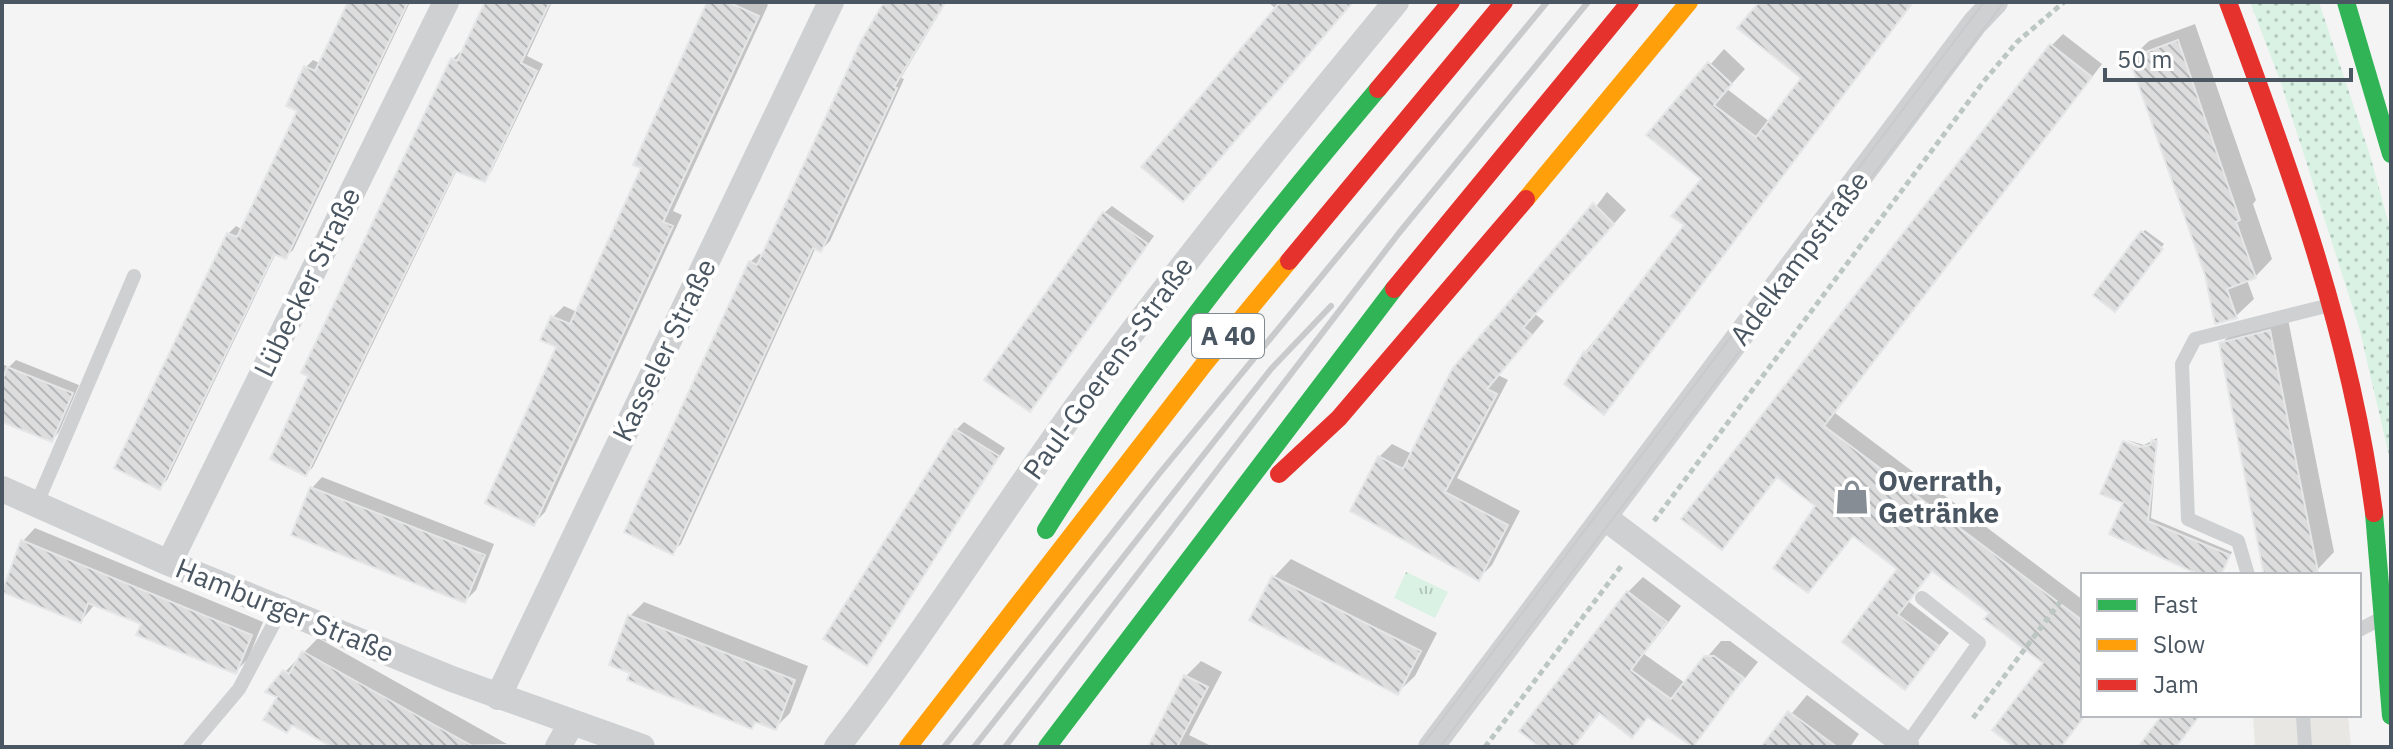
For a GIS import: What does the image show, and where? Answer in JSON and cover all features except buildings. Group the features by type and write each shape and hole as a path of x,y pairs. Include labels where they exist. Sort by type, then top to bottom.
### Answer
{"main road":[{"path":"960,677 1082,467 1179,332 1451,2"},
{"name":"A 40","path":"908,747 1205,363 1504,2"},
{"path":"1047,747 1383,302 1630,2"},
{"path":"1187,560 1339,418 1689,2"},
{"path":"2228,2 2290,169 2330,305 2367,462 2391,716"},
{"path":"2346,2 2383,92 2391,154"}],"street":[{"name":"Lübecker Straße","path":"169,563 446,2"},
{"name":"Kasseler Straße","path":"498,697 831,2"},
{"name":"Paul-Goerens-Straße","path":"837,747 903,662 1079,404 1196,246 1396,2"},
{"name":"Adelkampstraße","path":"1431,747 1975,23 1995,2"},
{"name":"Hamburger Straße","path":"15,500 498,697 565,736"},
{"path":"1604,517 1906,746"},
{"path":"565,736 642,747"}],"lane":[{"path":"15,500 134,276"},
{"path":"2247,573 2238,541 2188,519 2182,364 2195,339 2330,305"},
{"path":"2361,581 2380,577"},
{"path":"1906,746 1979,643 1922,598"},
{"path":"190,747 239,689 282,608"},
{"path":"2361,629 2382,618"},
{"path":"2303,717 2305,747"}],"path":[{"path":"1485,747 1984,81 2017,42 2064,2"},
{"path":"1973,718 2060,602"}],"shaded area":[{"path":"2253,717 2348,717 2351,747 2255,747"}],"green space":[{"path":"2250,2 2319,2 2370,155 2391,232 2391,464 2359,327 2280,80"},
{"path":"1406,572 1448,592 1435,618 1394,598"}],"tram line":[{"path":"1421,747 1984,2"},
{"path":"1440,747 2004,2"}],"railway":[{"path":"944,747 1159,474 1547,2"},
{"path":"1005,747 1399,233 1588,2"},
{"path":"974,747 1271,369 1331,306"}],"traffic: fast":[{"path":"2346,2 2391,154"},
{"path":"1046,530 1122,415 1204,304 1378,89"},
{"path":"1047,747 1394,289"},
{"path":"2374,513 2391,716"}],"traffic: slow":[{"path":"1526,199 1689,2"},
{"path":"908,747 1205,363 1289,261"}],"traffic: jam":[{"path":"1378,89 1451,2"},
{"path":"1289,261 1504,2"},
{"path":"1394,289 1630,2"},
{"path":"2228,2 2316,253 2350,382 2374,513"},
{"path":"1279,474 1339,418 1526,199"}],"place":[{"name":"Overrath, Getränke","path":"1852,497"}]}
